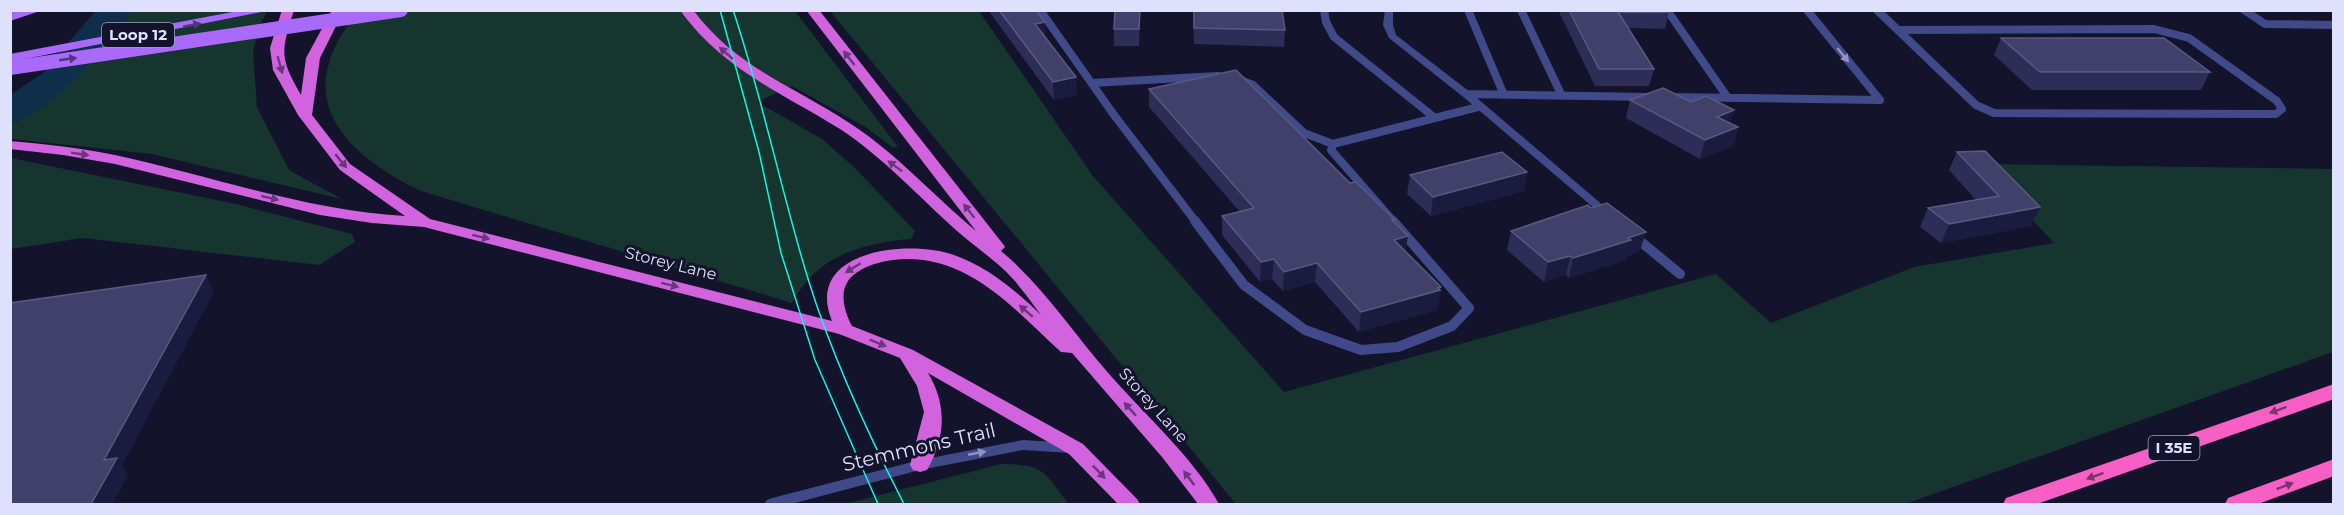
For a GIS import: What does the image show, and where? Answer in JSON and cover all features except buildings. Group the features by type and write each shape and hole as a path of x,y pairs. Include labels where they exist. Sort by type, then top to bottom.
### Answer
{"highway":[{"name":"Storey Lane","path":"288,10 276,48 280,70 305,115 345,167 424,222 845,330 907,354 975,390 1076,449 1130,504"},
{"path":"305,115 313,58 338,10"},
{"name":"Storey Lane","path":"687,10 702,31 732,58 774,87 846,127 911,178 963,228 1018,274 1102,378 1169,452 1209,504"},
{"path":"812,10 1018,274"},
{"path":"16,146 122,161 324,211 387,222 424,222"},
{"path":"845,330 834,310 834,294 841,276 855,265 888,256 919,252 940,255 973,267 989,279 1102,378"},
{"path":"907,354 925,384 933,405 920,465"},
{"name":"I 35E","path":"2014,504 2334,391"},
{"path":"2236,504 2334,467"}],"main road":[{"path":"10,17 37,10"},
{"name":"Loop 12","path":"10,58 265,10"},
{"path":"10,68 401,10"}],"street":[{"path":"1389,10 1388,25 1392,36 1466,94"},
{"name":"Stemmons Trail","path":"772,504 920,465 1023,445 1076,449"}],"lane":[{"path":"1040,10 1244,285 1305,330 1361,350 1398,347 1452,326 1469,308 1331,150 1333,144"},
{"path":"1324,10 1326,22 1334,37 1435,118"},
{"path":"1468,10 1504,95"},
{"path":"1521,10 1562,96"},
{"path":"1667,10 1728,98"},
{"path":"1466,94 1880,100 1807,10"},
{"path":"1877,10 1976,105 1994,113 2276,114 2282,109 2277,101 2189,38 2173,32 2154,29 1898,30"},
{"path":"2244,10 2265,24 2334,25"},
{"path":"1092,83 1225,77"},
{"path":"1235,78 1253,85 1304,133 1333,144 1478,107"},
{"path":"1466,94 1478,107 1616,221"},
{"path":"1625,228 1680,274"}],"green space":[{"path":"121,11 267,11 260,25 253,52 257,107 289,170 342,199 152,154 11,139 10,120 79,68 119,20"},
{"path":"358,11 795,11 898,147 893,148 867,128 792,86 757,102 822,139 855,168 915,231 911,239 875,244 842,255 828,263 814,273 792,303 421,191 364,156 348,140 336,123 328,104 326,82 332,52"},
{"path":"830,11 979,11 1093,176 1284,392 1716,274 1771,323 1914,267 2054,243 1980,164 2333,169 2333,352 1905,504 1236,504"},
{"path":"11,158 236,204 352,234 355,242 319,265 83,238 11,249"},
{"path":"1001,464 1027,466 1042,472 1069,504 845,504"}],"waterway":[{"path":"10,112 55,80 115,12 112,10"}],"tram line":[{"path":"720,10 759,152 781,253 815,360 878,504"},
{"path":"733,10 754,77 818,311 852,395 904,504"}]}
